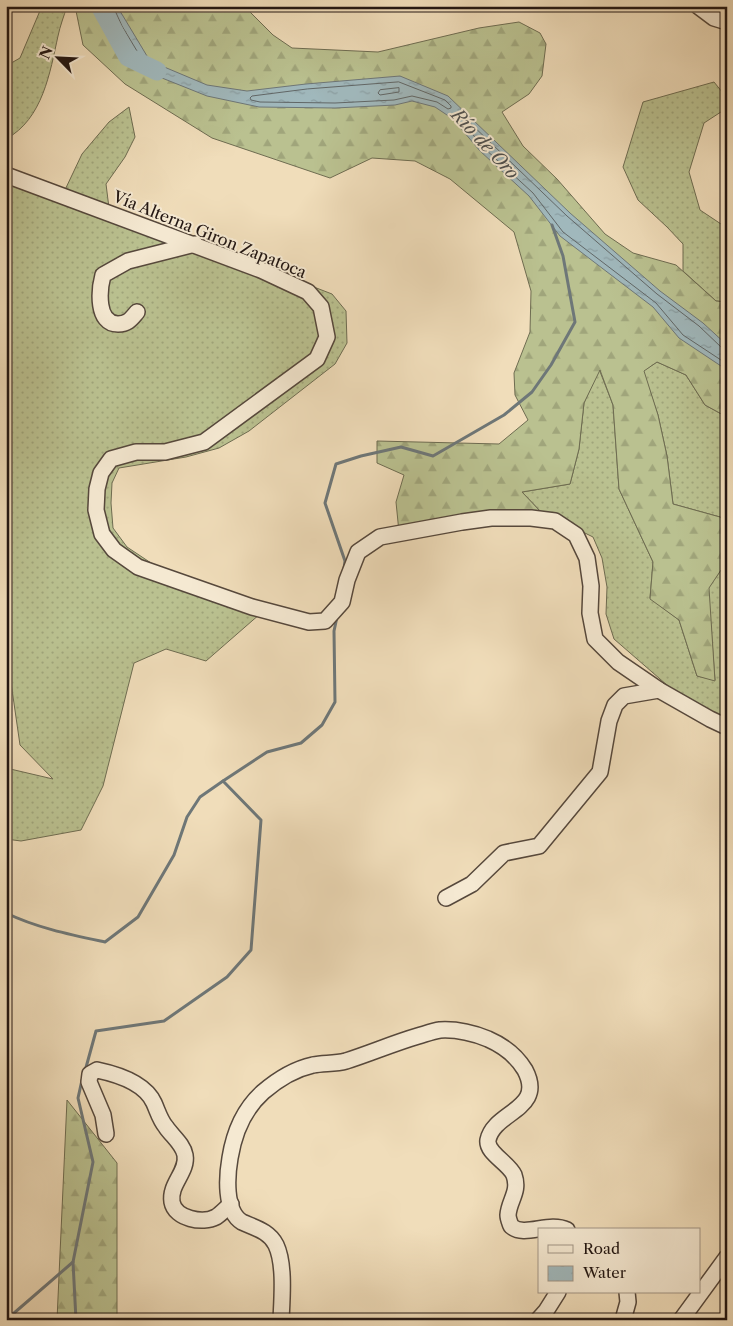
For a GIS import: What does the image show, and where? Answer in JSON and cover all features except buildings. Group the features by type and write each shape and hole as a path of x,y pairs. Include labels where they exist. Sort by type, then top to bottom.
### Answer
{"street":[{"path":"698,6 714,18 727,22"},
{"name":"Vía Alterna Giron Zapatoca","path":"6,175 261,270 308,292 321,307 327,337 317,359 236,420 204,442 165,452 136,452 111,460 101,473 97,489 96,510 102,534 114,550 138,567 252,607 309,622 326,621 342,602 347,580 358,552 380,537 491,518 531,518 555,521 576,535 588,558 591,586 590,613 595,639 618,662 659,690 727,727"},
{"path":"137,312 129,322 120,324 111,323 104,317 100,289 103,275 128,261 195,244"},
{"path":"446,898 472,884 504,853 539,846 600,772 609,721 615,705 624,696 659,690"},
{"path":"282,1320 281,1266 276,1245 270,1236 262,1230 240,1221 231,1204 228,1190 228,1175 230,1157 238,1125 252,1103 264,1091 294,1071 313,1065 345,1061 438,1030 452,1030 479,1036 508,1049 525,1070 530,1090 524,1104 492,1132 488,1140 488,1146 510,1168 515,1178 515,1196 508,1216 511,1226 518,1231 538,1228"},
{"path":"106,1134 103,1115 89,1082 90,1074 97,1070 113,1073 130,1080 146,1093 154,1102 158,1115 166,1128 181,1146 185,1155 185,1164 172,1190 172,1203 180,1216 194,1220 216,1217 231,1204"},
{"path":"542,1228 558,1226 562,1228"},
{"path":"681,1320 727,1257"},
{"path":"538,1320 557,1294"},
{"path":"623,1320 628,1302 627,1294"}],"green space":[{"path":"42,6 67,6 43,94 29,120 6,139 6,66 20,58"},
{"path":"75,6 244,6 273,35 292,48 378,52 479,28 519,22 540,33 546,44 542,76 529,94 502,112 523,146 557,179 605,234 633,253 676,265 716,301 727,302 727,417 705,405 686,375 657,362 644,371 658,415 667,456 673,504 720,517 727,521 727,574 721,570 709,588 715,681 697,676 679,620 650,599 653,562 619,489 613,405 600,370 584,403 579,449 570,484 522,492 540,511 460,517 399,532 396,502 404,475 377,463 377,441 499,444 528,420 515,395 514,373 530,332 531,291 514,232 450,179 415,161 372,158 330,178 212,138 125,84 83,45"},
{"path":"714,82 727,98 727,108 704,123 689,172 700,210 727,228 727,302 716,301 683,271 683,244 638,200 623,167 643,102"},
{"path":"129,107 135,137 125,157 106,184 109,208 332,294 346,311 347,343 335,364 249,431 219,448 186,457 119,468 112,483 113,528 127,547 154,565 268,607 206,661 166,649 134,663 103,786 81,830 21,841 6,839 6,768 53,779 20,745 6,648 6,170 64,192 82,154 109,122"},
{"path":"657,362 686,375 705,405 727,417 727,521 720,517 673,504 667,456 658,415 643,371"},
{"path":"599,369 613,405 619,489 653,562 650,598 679,620 697,676 715,680 708,588 721,570 727,574 727,727 675,692 614,639 606,614 607,587 602,558 593,537 540,511 522,492 570,484 579,449 584,403"},
{"path":"67,1100 117,1163 117,1320 57,1320"}],"water":[{"path":"95,6 117,6 150,61 207,85 247,91 400,76 448,96 570,213 660,291 703,323 727,345 727,370 679,338 653,307 560,236 529,196 480,151 453,119 435,107 412,101 395,105 335,108 259,107 207,96 152,74 115,45 97,14"}],"waterway":[{"name":"Río de Oro","path":"100,6 128,57 157,71"},
{"path":"344,569 345,561 325,503 336,464 401,447 433,456 504,415 532,392 551,365 575,322 563,256 552,225"},
{"path":"85,1071 96,1031 164,1021 227,977 251,950 261,820 223,781 267,752 301,743 322,725 335,702 334,631 337,617"},
{"path":"6,913 42,927 105,942 138,917 174,855 187,817 200,797 223,781"},
{"path":"76,1320 73,1262 93,1162 78,1098 82,1080"},
{"path":"6,1320 73,1262"}]}
